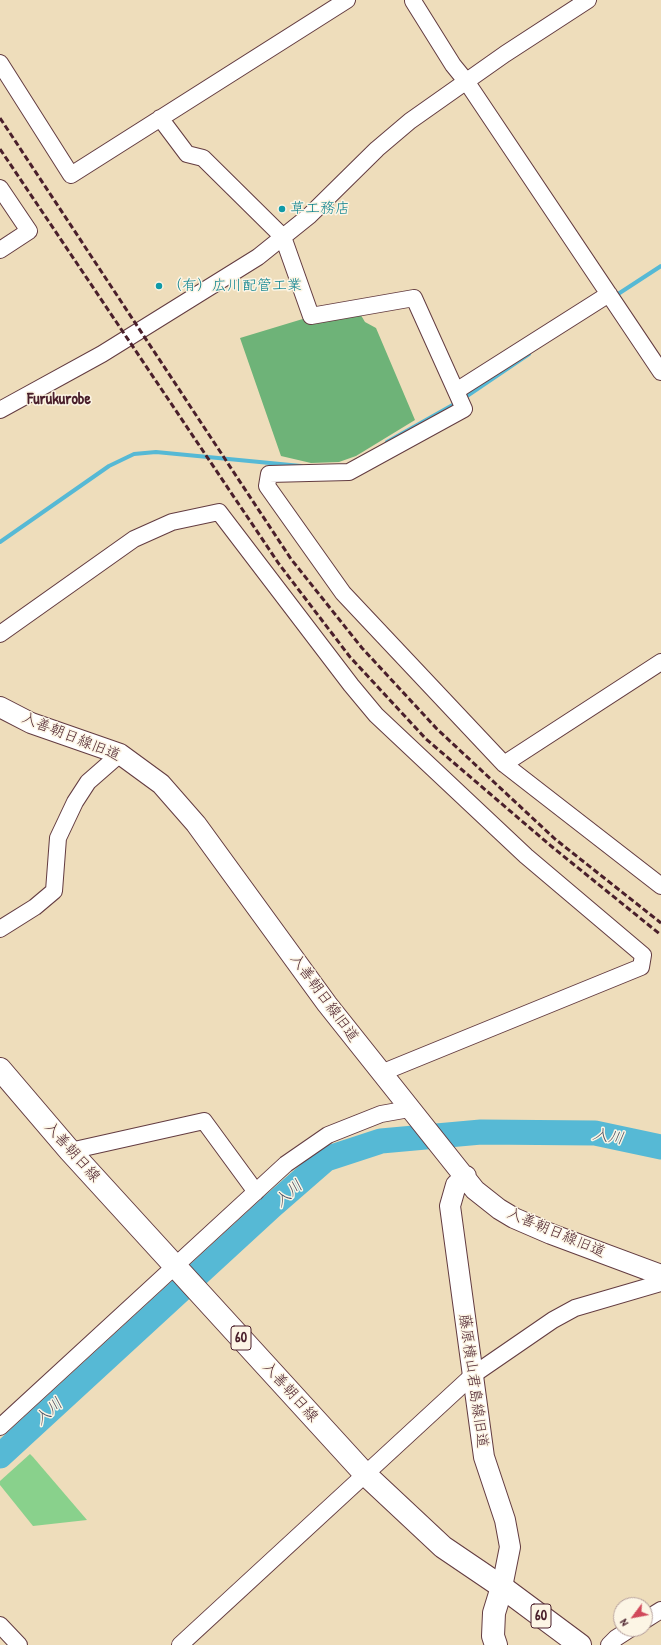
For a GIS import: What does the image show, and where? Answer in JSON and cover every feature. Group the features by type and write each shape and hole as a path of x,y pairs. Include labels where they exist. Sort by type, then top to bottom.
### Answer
{"main road":[{"name":"入善朝日線","path":"0,1068 70,1151 365,1474 443,1547 502,1587 580,1645"},
{"path":"496,1645 493,1636 494,1613 502,1587"}],"street":[{"path":"0,63 71,175 347,0"},
{"path":"413,0 453,64 466,81 661,372"},
{"path":"0,410 132,336 258,257 309,216 377,150 410,121 466,81 588,0"},
{"path":"160,118 188,154 203,158 283,237 311,316 414,298 464,409 349,472 269,474 267,486 343,593 504,764 661,886"},
{"path":"0,188 29,231 0,250"},
{"path":"456,390 609,294"},
{"path":"0,634 134,540 172,522 219,512 351,685 376,715 526,856 644,955 640,967 381,1073"},
{"path":"504,764 661,662"},
{"name":"入善朝日線旧道","path":"0,707 31,724 120,754 161,784 196,824 327,1004 413,1114 466,1176 475,1190 499,1209 514,1218 551,1234 661,1275"},
{"path":"0,929 35,907 54,891 58,838 88,782 120,754"},
{"path":"0,1427 286,1164 328,1135 380,1114 413,1114"},
{"path":"70,1151 204,1121 256,1192"},
{"name":"藤原横山君島線旧道","path":"466,1176 456,1185 450,1206 484,1457 505,1520 510,1547 502,1587"},
{"path":"180,1645 474,1375 553,1320 575,1308 661,1284"},
{"path":"0,1625 19,1645"},
{"path":"609,1645 618,1637"}],"green space":[{"path":"359,312 365,322 376,328 415,420 356,456 339,462 311,463 281,456 240,338 306,318"},
{"path":"30,1454 87,1520 33,1526 0,1485 0,1481"}],"waterway":[{"path":"615,296 661,266"},
{"path":"464,398 529,354"},
{"path":"387,442 458,402"},
{"path":"0,542 109,466 134,454 156,452 301,466"},
{"name":"入川","path":"0,1456 272,1206 326,1159 381,1141 481,1132 595,1133 661,1147"}],"railway":[{"path":"0,118 291,559 362,648 437,729 555,839 661,923"},
{"path":"0,149 279,564 350,657 426,739 551,846 661,935"}],"place":[{"name":"草工務店","path":"282,209"},
{"name":"（有）広川配管工業","path":"159,286"}],"district":[{"name":"Furukurobe","path":"59,400"}]}
